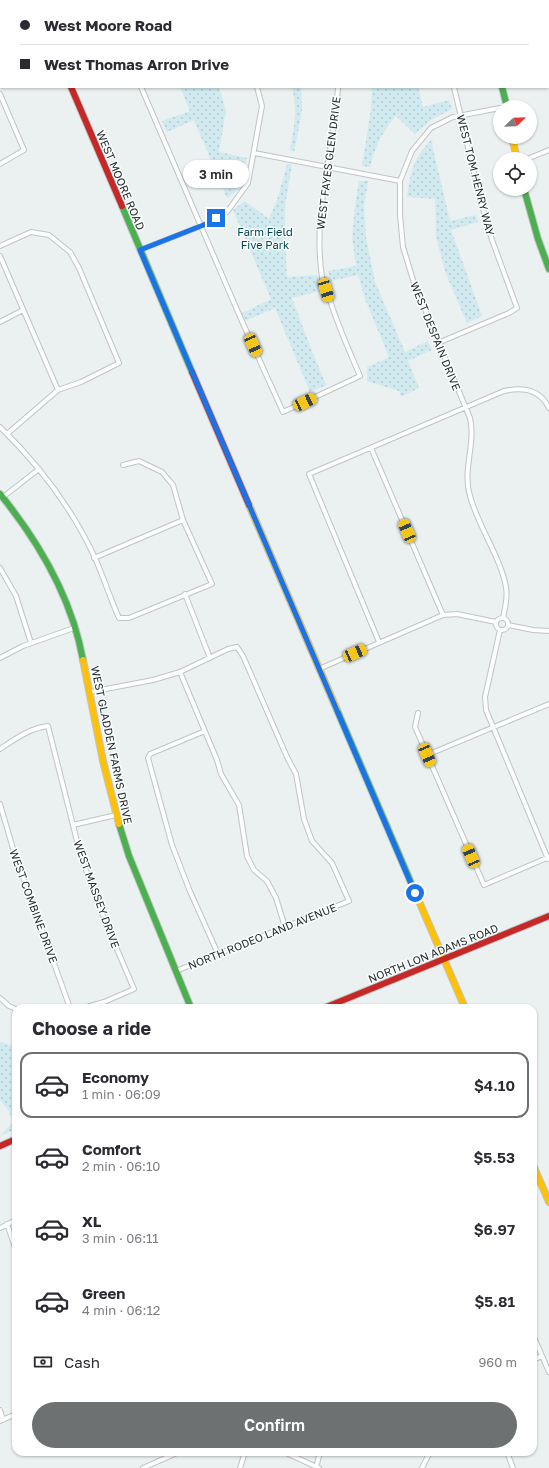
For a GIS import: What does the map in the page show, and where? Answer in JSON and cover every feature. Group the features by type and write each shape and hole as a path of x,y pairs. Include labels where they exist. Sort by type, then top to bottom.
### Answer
{"street":[{"name":"WEST MOORE ROAD","path":"71,88 463,1004"},
{"path":"141,88 201,225"},
{"path":"140,250 201,225 227,212 248,183 262,106 257,88"},
{"name":"WEST FAYES GLEN DRIVE","path":"201,225 283,412 360,376 334,313 322,278 319,233 323,187 336,112 338,88"},
{"name":"WEST TOM HENRY WAY","path":"438,342 509,313 517,308 492,240 480,200 454,88"},
{"path":"502,88 505,100"},
{"path":"0,94 24,150 0,164"},
{"name":"WEST DESPAIN DRIVE","path":"493,109 453,117 431,128 412,151 400,181 400,215 403,247 414,283 472,428 467,480 470,496 502,573 506,588 506,601 503,618"},
{"path":"537,155 549,150"},
{"path":"254,153 400,181"},
{"path":"526,196 538,239 549,268"},
{"path":"0,246 31,232 49,235 70,252 79,268 119,363 81,382 58,390 7,434"},
{"path":"0,256 22,310 58,390"},
{"path":"0,322 22,310"},
{"path":"380,642 309,474 504,391 517,388 528,390 538,395 549,408"},
{"path":"0,427 38,469 61,500 80,529 119,618 129,618 212,584 183,520 173,486 162,472 139,461 123,465"},
{"path":"371,448 443,615"},
{"path":"2,495 38,469"},
{"name":"WEST GLADDEN FARMS DRIVE","path":"2,495 18,515 39,549 57,583 80,642 116,815 129,856 189,1004"},
{"path":"94,558 183,520"},
{"path":"0,568 16,596 31,643"},
{"path":"90,692 153,680 180,672 210,658 185,594"},
{"path":"319,669 443,615 457,614 496,622 503,618 507,621 508,625"},
{"path":"418,713 415,727 484,886 549,858 486,710 484,697 500,630 497,627 496,622"},
{"path":"500,630 504,629 508,625"},
{"path":"508,625 526,629 549,631"},
{"path":"0,658 23,646 74,628"},
{"name":"NORTH RODEO LAND AVENUE","path":"176,971 349,901 332,863 312,841 304,819 296,774 286,757 243,656 237,647 210,658"},
{"path":"180,672 217,760 221,774 239,805 247,856 254,870 267,881 276,898 285,927"},
{"path":"427,755 549,704"},
{"name":"WEST MASSEY DRIVE","path":"0,749 23,734 39,727 48,726 81,857 105,921 134,989 97,1004"},
{"path":"205,731 150,754 148,758 172,845 189,889 218,954"},
{"name":"WEST COMBINE DRIVE","path":"0,804 14,852 69,1004"},
{"path":"73,825 116,815"},
{"name":"NORTH LON ADAMS ROAD","path":"334,1004 549,916"},
{"path":"0,998 12,1007"},
{"path":"0,1146 12,1141"},
{"path":"537,1174 549,1202"},
{"path":"0,1228 12,1222"},
{"path":"8,1224 12,1237"},
{"path":"537,1344 549,1372"},
{"path":"537,1358 542,1356"},
{"path":"0,1410 2,1420 12,1416"},
{"path":"143,1468 170,1456"},
{"path":"240,1468 244,1456"},
{"path":"292,1456 317,1468 319,1456"},
{"path":"422,1468 428,1456"},
{"path":"508,1456 513,1468"}],"green space":[{"name":"Farm Field Five Park","path":"180,88 219,88 226,111 219,152 247,158 240,188 227,198 194,120 167,132 162,121 190,111"},
{"path":"292,88 301,88 302,111 294,152 290,150 294,126 294,96"},
{"path":"372,88 418,88 423,107 449,100 452,109 431,120 415,134 396,116 386,128 374,153 370,167 362,166 371,109"},
{"path":"432,139 450,221 476,215 478,222 451,230 482,316 467,323 446,274 436,237 435,199 407,197 414,165"},
{"name":"Farm Field Five Park","path":"287,164 292,164 285,206 287,277 317,275 320,291 292,298 326,385 310,392 275,308 245,321 242,313 271,299 233,210 245,201 269,219 278,197"},
{"path":"359,181 368,181 364,206 366,237 375,282 405,352 428,341 432,350 408,361 419,388 401,397 399,391 367,381 367,367 389,357 365,299 358,275 331,281 328,271 356,266 352,238"},
{"path":"0,1042 12,1046 12,1119 9,1111 0,1100"},
{"path":"12,1123 12,1131 0,1136"}],"traffic: fast":[{"path":"502,88 505,100"},
{"path":"526,196 538,239 549,269"},
{"path":"122,206 192,372"},
{"path":"0,494 28,532 52,572 71,615 83,660"},
{"path":"337,710 415,892"},
{"path":"119,824 129,856 189,1004"}],"traffic: slow":[{"path":"514,144 515,152"},
{"path":"249,505 337,710"},
{"path":"83,660 103,761 119,824"},
{"path":"415,892 463,1004"},
{"path":"537,1174 549,1202"}],"traffic: jam":[{"path":"71,88 122,206"},
{"path":"192,372 249,505"},
{"path":"334,1004 549,916"},
{"path":"0,1146 12,1141"}],"route":[{"path":"216,218 206,224 140,250 415,893"}]}
